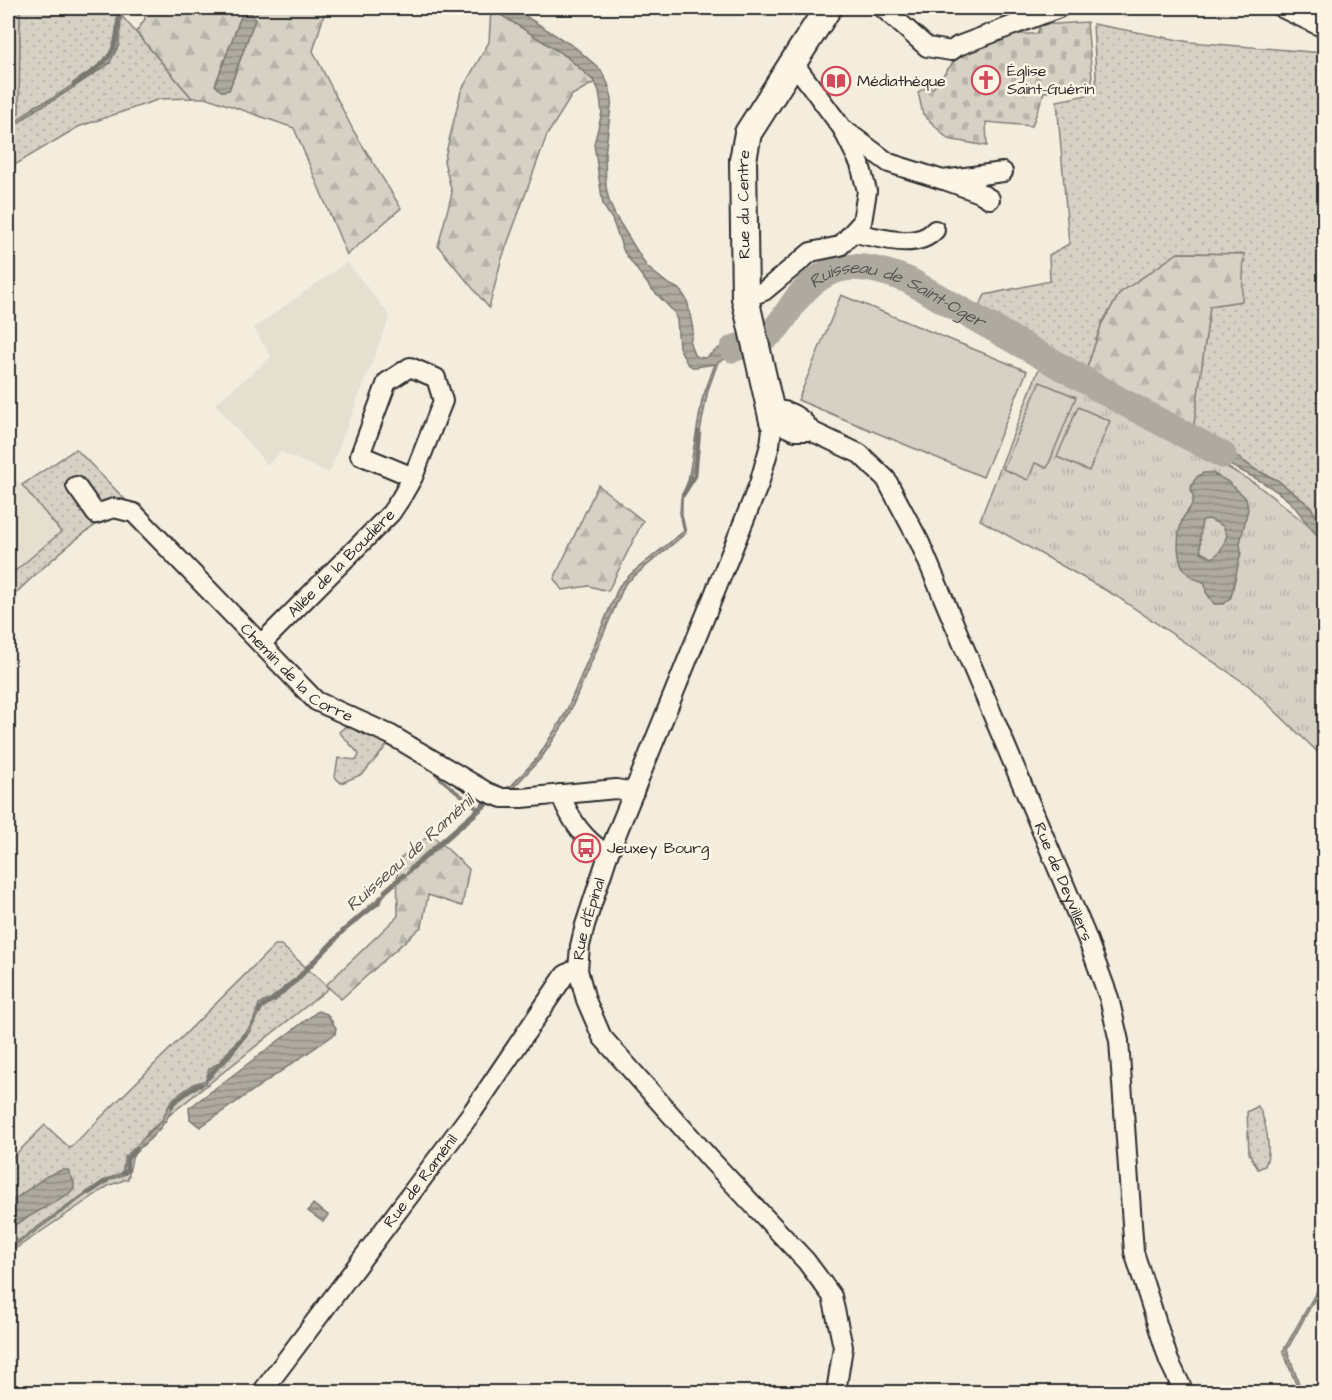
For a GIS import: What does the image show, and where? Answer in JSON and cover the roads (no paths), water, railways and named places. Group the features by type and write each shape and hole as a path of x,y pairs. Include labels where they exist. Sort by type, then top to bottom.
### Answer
{"street":[{"path":"883,8 927,47 951,51 958,46 1059,8"},
{"path":"1282,8 1322,27"},
{"name":"Rue du Centre","path":"772,415 745,298 743,160 748,133 793,62 822,10"},
{"path":"745,298 765,291 811,252 840,246 862,222 867,191 860,164 842,128 793,62"},
{"path":"842,128 889,163 980,193 990,199"},
{"path":"943,180 1003,172"},
{"path":"854,233 905,241 927,238 935,230"},
{"name":"Allée de la Boudière","path":"261,644 391,513 413,477 443,401 436,378 410,367 387,382 360,454 413,477"},
{"name":"Rue de Deyvillers","path":"772,415 783,410 791,412 806,423 811,431 860,454 886,479 920,543 1087,938 1109,998 1119,1041 1134,1252 1169,1361 1184,1392"},
{"name":"Rue d’Épinal","path":"772,415 770,445 759,484 608,855 585,925 578,970 586,1000 602,1037 704,1152 806,1261 832,1296 843,1347 836,1392"},
{"name":"Chemin de la Corre","path":"76,486 96,514 114,508 134,513 316,701 391,735 494,795 522,798 616,789 634,792"},
{"path":"560,794 571,820 592,843 608,855"},
{"name":"Rue de Raménil","path":"262,1392 473,1111 565,975 578,970"}],"waterway":[{"path":"74,84 97,68 110,54 117,36 119,8"},
{"name":"Ruisseau de Saint-Oger","path":"733,349 759,341 772,332 808,286 821,277 834,270 847,268 861,267 876,270 908,280 1123,402 1223,455"},
{"name":"Ruisseau de Raménil","path":"683,495 695,476 699,432"},
{"name":"Ruisseau de Raménil","path":"410,869 489,800"},
{"name":"Ruisseau de Raménil","path":"385,891 403,875"},
{"name":"Ruisseau de Raménil","path":"259,1012 297,980 343,931 378,903 381,898"},
{"name":"Ruisseau de Raménil","path":"208,1078 245,1034"},
{"name":"Ruisseau de Raménil","path":"172,1106 195,1087 201,1085"},
{"name":"Ruisseau de Raménil","path":"123,1173 127,1171 127,1159 137,1149"},
{"name":"Ruisseau de Raménil","path":"89,1193 107,1181"}],"place":[{"name":"Église Saint-Guérin","path":"986,80"},
{"name":"Médiathèque","path":"836,81"},
{"name":"Jeuxey Bourg","path":"586,848"}]}
